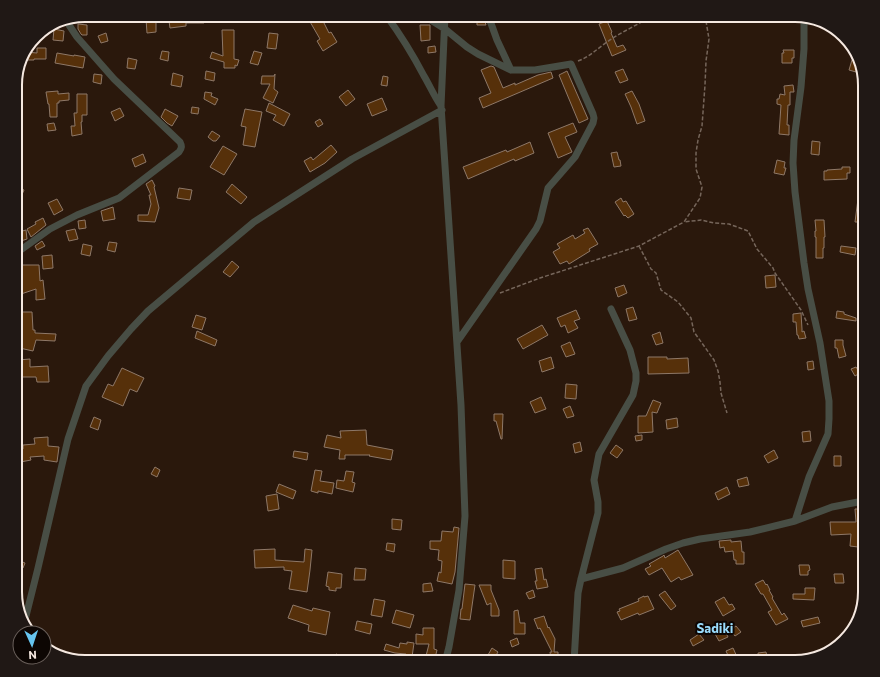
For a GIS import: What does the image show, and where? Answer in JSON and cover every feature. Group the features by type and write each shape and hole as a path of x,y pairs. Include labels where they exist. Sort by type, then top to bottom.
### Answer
{"street":[{"path":"391,22 424,76 434,97 442,108"},
{"path":"434,22 478,54 511,70 535,70 571,64 594,118 593,123 575,157 548,188 540,221 536,230 457,342"},
{"path":"446,22 442,108 461,405 465,516 459,590 447,655"},
{"path":"491,22 511,70"},
{"path":"795,521 809,477 828,434 829,419 829,401 820,343 804,263 793,163 794,140 804,49 804,23"},
{"path":"22,249 50,229 77,215 119,198 179,152 182,146 172,133 114,79 77,37 69,24"},
{"path":"26,614 68,439 86,386 108,356 148,311 254,222 352,159 442,108"},
{"path":"574,655 578,593 598,513 598,502 594,480 599,454 633,395 636,381 636,373 630,350 611,309"},
{"path":"581,579 623,568 683,543 750,532 795,521 832,507 858,502"}],"path":[{"path":"571,64 594,53 618,34 640,22"},
{"path":"684,222 700,198 702,187 696,169 696,153 702,126 706,61 709,39 706,22"},
{"path":"488,298 540,278 639,246 684,222 701,220 729,224 748,231 757,249 773,268 801,310 812,330"},
{"path":"639,246 651,268 656,273 661,290 678,302 691,318 694,332 714,360 718,371 721,393 727,413"}],"building":[{"path":"146,22 156,22 156,32 147,33"},
{"path":"169,22 204,22 186,23 186,26 170,28"},
{"path":"310,22 324,22 329,33 331,32 337,42 323,51 317,41 320,39"},
{"path":"477,22 485,22 486,25 477,25"},
{"path":"607,22 617,47 623,45 626,50 612,56 599,24"},
{"path":"78,24 87,25 87,35 81,34 78,29"},
{"path":"420,25 430,25 430,40 421,41"},
{"path":"56,29 64,31 63,41 53,40 54,31"},
{"path":"222,30 234,30 234,59 239,60 237,66 235,65 235,68 224,68 224,62 210,58 212,52 223,56"},
{"path":"106,33 108,41 101,43 98,36"},
{"path":"269,33 278,34 276,49 267,48"},
{"path":"435,46 436,52 428,53 428,47"},
{"path":"37,48 46,48 46,59 28,60 32,53 37,53"},
{"path":"783,50 794,50 794,58 792,58 792,63 782,63 782,53 784,53"},
{"path":"162,51 169,52 168,61 160,59"},
{"path":"254,51 262,53 258,65 250,63"},
{"path":"57,53 85,57 83,68 55,63"},
{"path":"128,58 137,60 135,69 127,68"},
{"path":"852,60 853,60 856,72 849,70"},
{"path":"491,66 494,67 503,88 515,83 515,85 538,75 551,72 553,78 483,108 479,98 491,93 481,70"},
{"path":"623,69 628,80 620,83 615,72"},
{"path":"206,71 215,73 214,81 205,79"},
{"path":"567,71 588,119 579,123 559,75"},
{"path":"173,73 183,76 181,87 171,85"},
{"path":"94,74 102,75 101,84 93,82"},
{"path":"275,74 274,89 278,92 273,103 263,98 270,84 261,84 262,76 274,76"},
{"path":"383,76 388,77 387,86 381,85"},
{"path":"793,85 794,92 790,92 790,105 788,105 787,125 789,125 789,135 779,134 781,105 777,104 777,99 779,99 780,94 785,95 784,86"},
{"path":"348,90 355,99 346,106 339,97"},
{"path":"58,91 58,94 69,93 69,100 59,101 59,103 57,103 57,117 50,117 46,92"},
{"path":"632,91 639,104 645,121 637,124 625,94"},
{"path":"205,92 212,93 211,96 218,99 215,105 204,99"},
{"path":"77,94 87,94 87,115 82,115 82,134 72,136 71,126 75,126 74,113 77,113"},
{"path":"382,98 387,110 372,116 367,104"},
{"path":"269,103 290,114 284,126 273,120 276,115 266,111"},
{"path":"192,107 199,108 198,114 191,113"},
{"path":"120,108 124,116 115,121 111,112"},
{"path":"165,109 178,116 172,126 161,117"},
{"path":"245,109 262,112 255,147 243,145 246,127 241,126"},
{"path":"320,119 323,124 318,127 315,122"},
{"path":"54,123 56,130 48,131 47,124"},
{"path":"573,123 577,132 565,137 572,152 558,158 548,133"},
{"path":"212,131 220,136 216,141 213,141 208,137"},
{"path":"812,141 820,142 819,155 811,154"},
{"path":"530,142 534,153 515,161 514,159 468,179 463,167 506,150 507,152"},
{"path":"331,145 337,152 325,163 310,172 304,161 311,157 313,160"},
{"path":"223,146 237,154 224,175 210,167"},
{"path":"617,152 621,166 614,167 611,153"},
{"path":"143,154 146,162 135,167 132,159"},
{"path":"777,160 785,162 784,168 786,168 784,175 774,173"},
{"path":"842,167 850,167 850,173 847,173 847,179 824,180 824,171 842,169"},
{"path":"152,180 155,186 159,208 155,222 138,221 138,215 148,215 151,204 149,195 151,195 146,184"},
{"path":"232,184 247,197 241,204 226,192"},
{"path":"179,188 192,190 190,200 177,198"},
{"path":"621,198 623,202 626,201 634,214 628,218 625,215 624,216 615,202"},
{"path":"57,199 63,210 54,215 48,203"},
{"path":"858,199 858,222 855,222"},
{"path":"113,207 115,219 103,221 101,211"},
{"path":"43,218 46,225 31,237 27,229 36,224 35,222"},
{"path":"85,220 86,228 79,229 78,221"},
{"path":"815,220 824,220 825,237 823,258 816,258"},
{"path":"588,228 598,244 589,249 590,251 569,264 567,261 560,264 553,252 560,248 557,244 573,235 575,239 585,233 583,230"},
{"path":"75,229 78,239 69,241 66,231"},
{"path":"26,230 27,239 22,241 22,231"},
{"path":"42,241 45,246 37,250 35,246"},
{"path":"109,242 117,243 115,252 107,250"},
{"path":"83,244 92,246 90,256 81,254"},
{"path":"841,246 856,248 855,255 840,252"},
{"path":"52,255 53,268 43,269 42,256"},
{"path":"232,261 239,267 230,277 223,272"},
{"path":"22,265 39,265 40,281 43,280 45,299 36,300 36,289 22,294"},
{"path":"775,275 776,287 766,288 765,276"},
{"path":"624,285 627,293 618,297 615,288"},
{"path":"633,307 637,319 629,321 626,309"},
{"path":"576,310 580,319 574,321 578,328 568,333 565,325 561,327 557,318"},
{"path":"837,311 844,312 844,314 856,318 856,321 836,318"},
{"path":"22,312 32,312 33,330 35,330 35,333 56,334 55,341 36,340 33,351 22,349"},
{"path":"801,313 802,332 804,331 806,338 799,339 797,335 796,322 793,322 793,314"},
{"path":"196,315 206,318 202,330 192,327"},
{"path":"542,325 548,335 523,349 517,339"},
{"path":"197,331 217,340 215,346 195,338"},
{"path":"660,332 663,343 656,345 652,335"},
{"path":"835,340 843,340 846,356 839,358 837,348 835,348"},
{"path":"570,342 575,354 566,357 561,346"},
{"path":"551,357 554,368 542,372 539,361"},
{"path":"648,357 667,357 667,359 688,358 689,373 648,374"},
{"path":"30,359 30,367 48,366 49,382 37,382 36,377 22,377 22,360"},
{"path":"813,361 814,369 808,370 807,362"},
{"path":"856,367 858,374 855,376 851,369"},
{"path":"122,368 144,378 137,392 130,389 123,406 102,397 108,384 113,386"},
{"path":"566,384 577,385 576,399 565,398"},
{"path":"541,397 546,409 535,413 530,402"},
{"path":"653,400 661,403 657,413 652,412 653,432 638,433 638,416 646,416"},
{"path":"570,406 574,416 567,418 563,409"},
{"path":"494,414 503,414 502,439 496,421 494,421"},
{"path":"94,417 101,420 98,430 90,427"},
{"path":"677,418 678,427 667,429 666,420"},
{"path":"366,430 367,445 393,450 391,460 369,456 370,455 345,455 345,459 339,459 340,450 324,447 327,435 341,438 340,431"},
{"path":"810,431 811,441 803,442 802,432"},
{"path":"642,435 642,440 636,441 635,436"},
{"path":"48,437 48,446 59,447 57,462 44,460 44,456 30,457 31,460 22,462 23,445 35,444 34,438"},
{"path":"580,442 582,451 575,453 573,444"},
{"path":"616,445 623,450 617,458 610,453"},
{"path":"774,450 778,458 768,463 764,456"},
{"path":"294,451 308,453 307,460 293,457"},
{"path":"834,456 841,456 841,466 834,466"},
{"path":"155,467 160,470 157,477 151,474"},
{"path":"315,470 322,471 320,481 334,483 332,494 311,491"},
{"path":"346,471 354,472 352,482 355,483 353,492 336,488 337,480 344,481"},
{"path":"747,477 749,485 739,487 737,480"},
{"path":"279,484 296,491 293,499 276,492"},
{"path":"727,487 730,494 718,500 715,493"},
{"path":"277,494 279,509 268,511 266,496"},
{"path":"855,509 858,509 858,547 850,546 851,534 831,535 830,522 856,522"},
{"path":"392,519 402,520 401,530 392,529"},
{"path":"454,527 459,528 455,572 452,584 437,581 439,572 441,573 442,561 438,560 439,550 430,549 430,541 441,541 442,531 453,532"},
{"path":"731,540 731,542 741,541 742,552 744,552 744,564 736,564 733,551 725,552 724,547 720,548 719,541"},
{"path":"387,543 395,544 394,552 386,550"},
{"path":"275,549 275,560 304,562 305,549 312,550 307,592 289,589 292,571 284,570 284,567 255,568 254,550"},
{"path":"678,550 693,575 681,580 679,577 671,582 662,568 649,575 645,569 651,566 649,564 664,555 665,558"},
{"path":"503,560 515,561 515,579 503,578"},
{"path":"22,562 25,563 22,568"},
{"path":"799,565 809,565 810,570 808,571 808,575 800,575"},
{"path":"355,568 366,569 365,580 354,580"},
{"path":"542,568 544,580 546,579 548,587 537,589 535,569"},
{"path":"328,572 342,574 341,588 336,588 336,591 329,590 329,587 326,586"},
{"path":"834,574 843,574 844,583 835,583"},
{"path":"763,580 766,585 767,584 773,597 772,598 782,615 784,613 788,619 776,625 768,612 772,610 763,594 761,594 755,584"},
{"path":"431,583 433,591 423,592 423,584"},
{"path":"465,584 475,585 470,620 460,619"},
{"path":"479,585 491,585 491,590 499,610 499,616 491,616 491,603 487,605"},
{"path":"805,588 815,588 814,600 793,599 793,594 805,594"},
{"path":"533,590 535,597 529,599 526,593"},
{"path":"665,591 676,606 671,610 659,595"},
{"path":"648,596 654,609 639,615 638,613 621,620 617,612 620,611 619,609 639,601 638,599"},
{"path":"724,597 729,605 732,604 735,609 723,616 715,602"},
{"path":"374,599 385,601 382,617 371,615"},
{"path":"293,605 312,611 313,608 330,612 326,635 308,631 309,625 288,618"},
{"path":"396,610 414,615 410,628 392,623"},
{"path":"518,610 520,623 525,623 525,634 514,634 514,611"},
{"path":"544,616 548,628 549,627 555,639 554,652 558,652 558,655 550,655 550,652 552,652 540,628 538,629 534,619"},
{"path":"818,617 820,623 803,627 801,621"},
{"path":"357,621 372,624 370,634 355,630"},
{"path":"736,626 741,632 735,636 730,630"},
{"path":"723,627 728,637 719,641 714,632"},
{"path":"423,628 434,628 434,649 437,650 436,655 426,655 429,644 416,644 416,634 423,635"},
{"path":"699,634 704,640 693,646 690,640"},
{"path":"517,638 519,644 512,647 510,641"},
{"path":"407,642 414,643 412,655 384,650 386,644 399,648 400,643 407,644"},
{"path":"492,648 498,652 496,655 488,655"},
{"path":"733,648 736,655 728,655 726,651"},
{"path":"766,652 767,655 758,655 758,653"}],"district":[{"name":"Sadiki","path":"715,628"}]}
